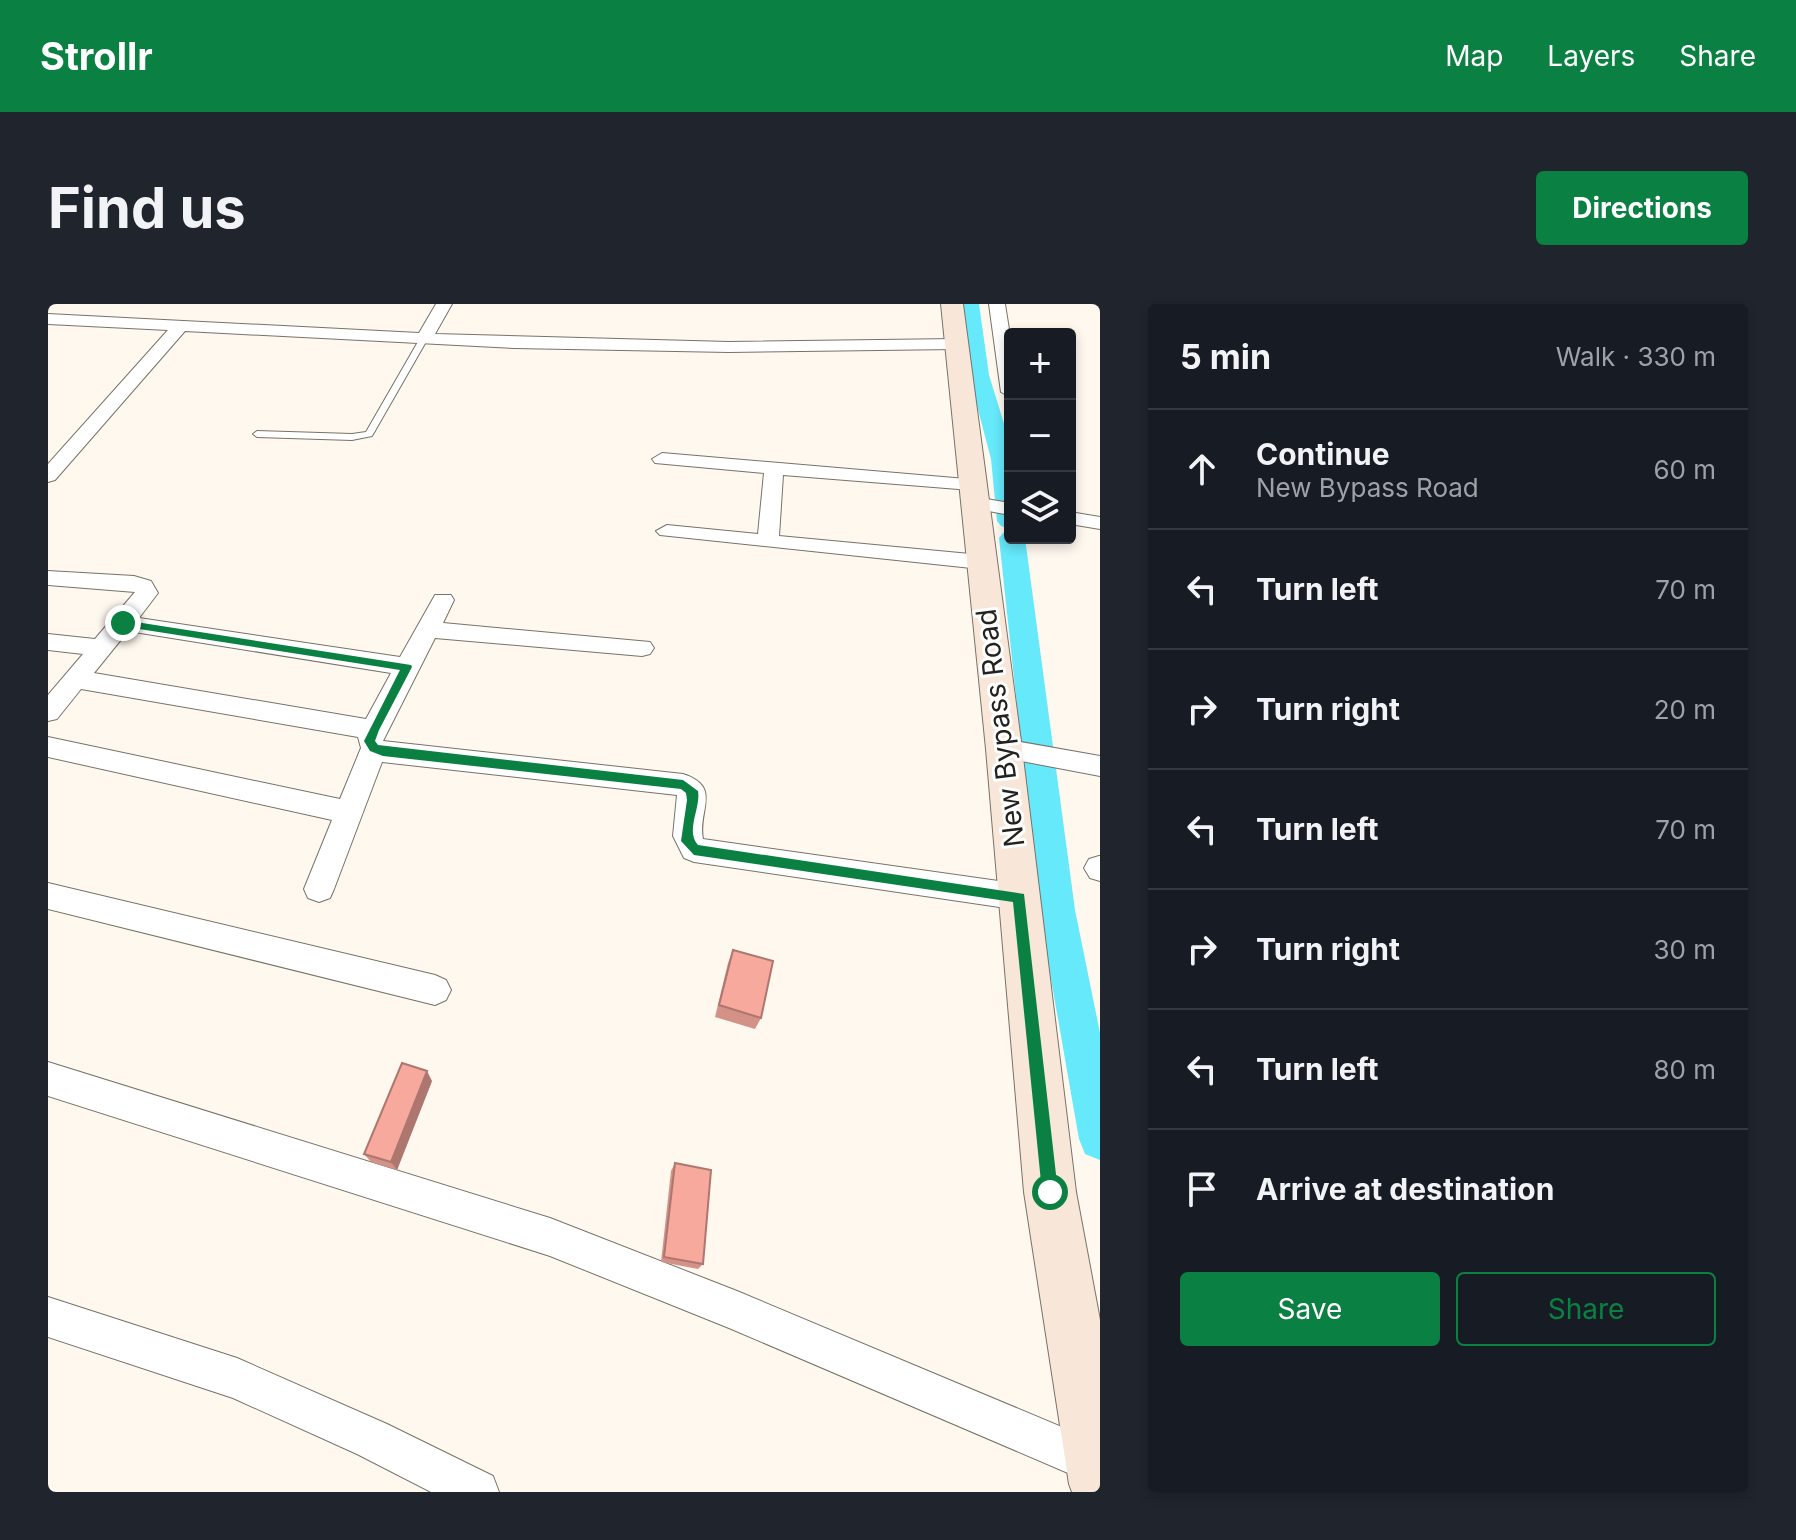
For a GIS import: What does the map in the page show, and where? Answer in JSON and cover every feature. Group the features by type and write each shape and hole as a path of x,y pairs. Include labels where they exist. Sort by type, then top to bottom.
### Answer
{"main road":[{"name":"New Bypass Road","path":"954,324 988,501 981,562 1028,753 1019,897 1050,1192 1099,1474"}],"street":[{"path":"423,340 444,304"},
{"path":"997,304 1004,351"},
{"path":"48,319 423,340 729,347 954,324"},
{"path":"48,476 180,327"},
{"path":"662,459 774,468 988,501"},
{"path":"768,541 774,468"},
{"path":"1076,519 1100,523"},
{"path":"667,531 981,562"},
{"path":"48,578 143,586 147,593 48,712"},
{"path":"319,889 374,739 407,667 443,600"},
{"path":"123,623 407,667"},
{"path":"427,629 642,648"},
{"path":"48,642 101,648"},
{"path":"75,679 374,739 383,752 683,785 692,791 686,832 687,841 694,850 1019,897"},
{"path":"48,747 348,812"},
{"path":"1028,753 1100,766"},
{"path":"48,896 435,990"},
{"path":"48,1079 550,1237 737,1311 1099,1474"},
{"path":"48,1317 237,1379 372,1439 477,1492"}],"lane":[{"path":"257,434 352,437 369,434 423,340"}],"building":[{"path":"733,950 773,961 761,1018 719,1005"},
{"path":"402,1063 427,1071 391,1162 364,1154"},
{"path":"675,1163 711,1170 703,1264 664,1257"}],"waterway":[{"path":"970,304 979,375 1004,472"},
{"path":"1013,544 1057,910 1100,1139"}],"route":[{"path":"123,623 407,667 373,730 370,741 374,748 383,752 683,785 692,791 686,832 687,841 694,850 1019,897 1050,1192"}]}
